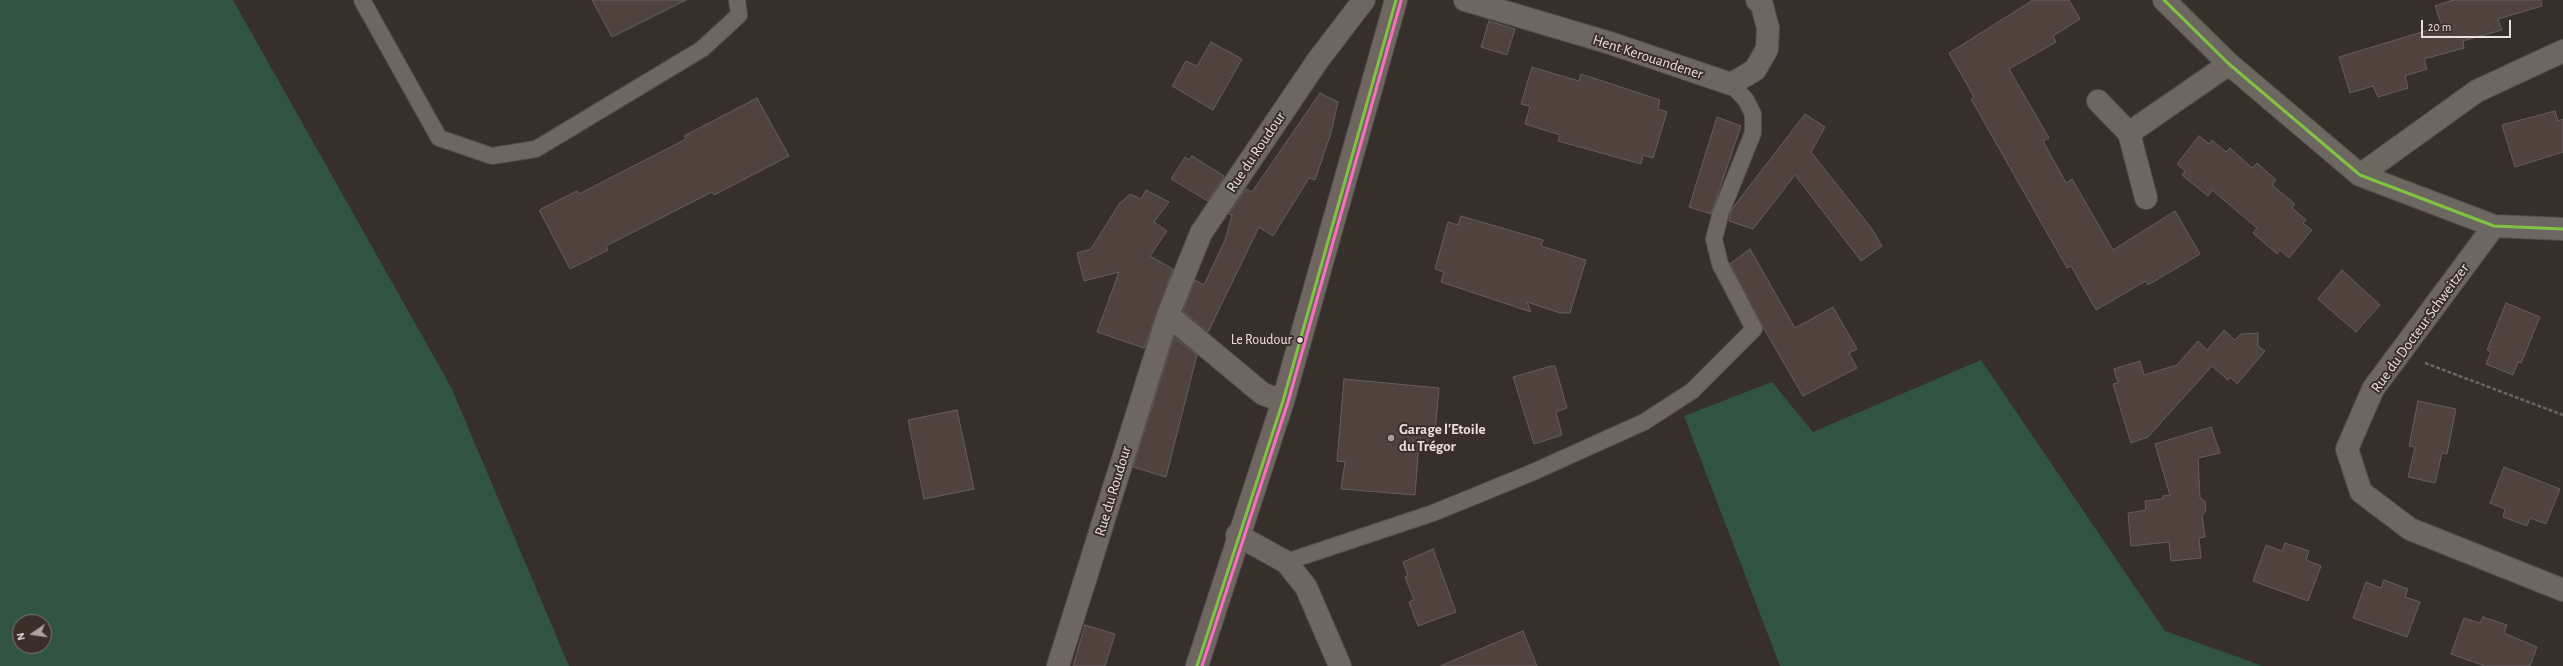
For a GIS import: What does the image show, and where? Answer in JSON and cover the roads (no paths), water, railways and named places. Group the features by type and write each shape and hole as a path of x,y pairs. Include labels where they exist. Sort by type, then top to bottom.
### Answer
{"main road":[{"path":"1197,666 1238,535 1283,401 1396,0"}],"street":[{"name":"Rue du Roudour","path":"1058,666 1168,315 1201,233 1318,60 1364,0"},
{"name":"Hent Kerouandener","path":"1465,0 1610,43 1731,84"},
{"path":"1731,84 1755,70 1767,49 1768,28 1762,6 1757,0"},
{"path":"2164,0 2229,64 2360,175 2494,226 2563,229"},
{"path":"2360,175 2477,91 2563,51"},
{"path":"2129,133 2229,64"},
{"path":"2098,101 2129,133 2146,198"},
{"name":"Rue du Docteur Schweitzer","path":"2494,226 2373,389 2347,449 2361,492 2410,529 2563,590"},
{"path":"1168,315 1263,394 1283,401"},
{"path":"1238,535 1286,562 1306,587 1340,666"}],"lane":[{"path":"362,0 439,138 492,156 536,150 702,49 740,14 737,0"},
{"path":"1286,562 1433,513 1531,473 1644,422 1692,390 1754,329 1720,264 1714,239 1721,212 1753,133 1754,114 1746,100 1731,84"}],"place":[{"name":"Le Roudour","path":"1300,340"},
{"name":"Garage l'Etoile du Trégor","path":"1391,438"}]}
